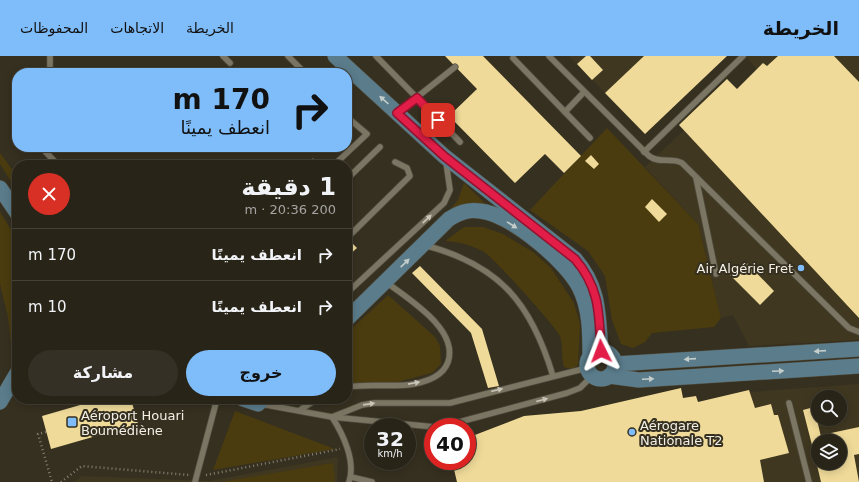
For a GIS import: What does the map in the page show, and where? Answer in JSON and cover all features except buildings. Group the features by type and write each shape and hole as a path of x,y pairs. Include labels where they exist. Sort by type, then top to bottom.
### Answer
{"street":[{"path":"335,56 348,68"},
{"path":"352,72 444,156 575,259 585,270 592,283 596,297 592,363"},
{"path":"0,188 12,206"},
{"path":"352,314 449,219 465,211 474,210 491,214 531,236 563,264 579,287 587,310 592,363 601,379 612,370 859,349"},
{"path":"592,363 612,356 612,370"},
{"path":"612,370 639,380 859,366"},
{"path":"0,402 12,382"}],"lane":[{"path":"50,56 50,68"},
{"path":"222,56 230,63"},
{"path":"288,56 300,68"},
{"path":"376,56 460,142"},
{"path":"549,56 644,152 653,160 678,161 849,328 859,332"},
{"path":"644,152 743,56"},
{"path":"513,58 590,138"},
{"path":"397,113 455,67"},
{"path":"565,112 584,92"},
{"path":"352,121 367,134 352,148"},
{"path":"352,174 380,147"},
{"path":"46,152 53,160"},
{"path":"339,160 348,152"},
{"path":"352,288 447,199 450,184 444,156"},
{"path":"352,233 410,176 407,168 395,162"},
{"path":"696,178 716,274"},
{"path":"423,245 459,256 475,264 505,286 518,300 538,331 553,376"},
{"path":"352,388 416,383 440,375 448,360 448,343 433,318 386,281"},
{"path":"332,416 362,405 374,403 450,402 553,376 592,363"},
{"path":"474,418 567,393 580,388 592,363"},
{"path":"789,403 809,482"},
{"path":"195,482 216,404"},
{"path":"274,404 332,416 424,426"},
{"path":"300,410 309,404"},
{"path":"332,416 347,447 350,480 372,482"}],"path":[{"path":"46,432 38,434 52,482"}],"shaded area":[{"path":"569,56 727,56 645,134"},
{"path":"746,56 859,56 859,340 749,346 733,315 721,318 698,224 645,167 684,130 679,125 727,79 737,89 757,70"},
{"path":"607,128 698,224 721,318 714,327 652,333 645,342 633,348 621,344 612,320 605,276 588,251 530,210"},
{"path":"0,153 12,169 12,183 0,164"},
{"path":"464,183 487,205 472,205 448,212 458,200"},
{"path":"0,212 12,231 12,354 8,317 0,284"},
{"path":"464,227 483,227 503,234 533,252 551,268 574,303 580,324 578,365 572,369 564,367 560,336 556,330 511,278 490,257 484,252 470,246 445,241"},
{"path":"388,295 435,337 440,346 441,364 432,373 386,385 352,383 352,328"},
{"name":"Aérogare Nationale T2","path":"859,384 859,482 457,482 454,470 476,470 476,435 524,416 581,411 681,388 683,398 696,396 698,402 749,390 750,392"},
{"path":"235,411 335,449 213,470"},
{"path":"338,457 337,482 74,482 82,476 209,481"},
{"path":"333,463 335,482 221,482"}],"place":[{"name":"Air Algérie Fret","path":"801,268"},
{"name":"Aéroport Houari Boumédiène","path":"72,422"},
{"name":"Aérogare Nationale T2","path":"632,432"}],"route":[{"path":"438,120 417,98 397,113 444,156 575,259 585,270 592,283 596,297 601,351"}]}
